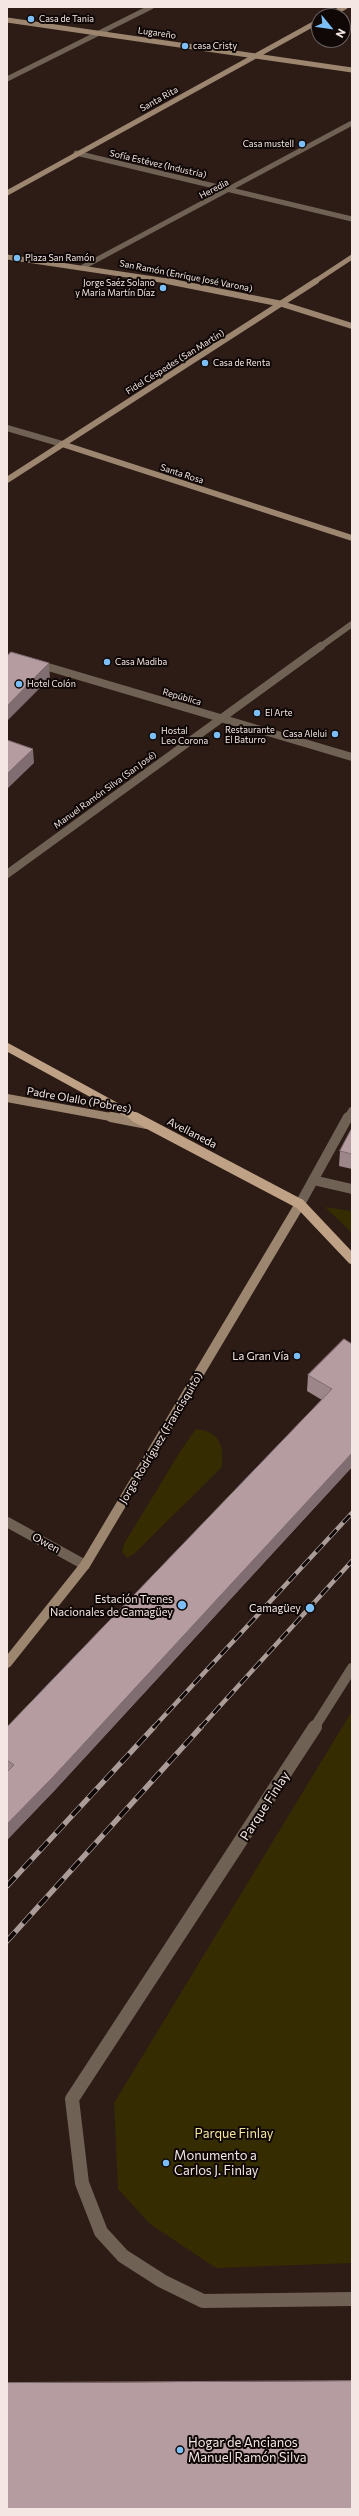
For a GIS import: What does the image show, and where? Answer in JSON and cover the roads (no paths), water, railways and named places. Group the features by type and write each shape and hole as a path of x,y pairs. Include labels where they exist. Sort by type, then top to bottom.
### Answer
{"main road":[{"name":"Avellaneda","path":"7,1047 147,1124 300,1204 352,1259"}],"street":[{"path":"7,79 151,7"},
{"name":"Lugareño","path":"7,20 352,70"},
{"name":"Santa Rita","path":"7,193 76,153 311,25"},
{"name":"Heredia","path":"83,267 352,123"},
{"name":"Sofía Estévez (Industria)","path":"76,153 352,219"},
{"name":"San Ramón (Enrique José Varona)","path":"9,256 191,285 282,304 352,326"},
{"name":"Fidel Céspedes (San Martín)","path":"7,480 282,304 352,257"},
{"name":"Santa Rosa","path":"7,428 62,444 352,538"},
{"name":"Manuel Ramón Silva (San José)","path":"7,874 219,718 352,624"},
{"name":"República","path":"30,662 352,758"},
{"name":"Padre Olallo (Pobres)","path":"7,1098 147,1124"},
{"path":"300,1204 352,1111"},
{"path":"313,1180 352,1189"},
{"name":"Jorge Rodríguez (Francisquito)","path":"7,1663 85,1565 300,1204"},
{"name":"Owen","path":"7,1522 85,1565"},
{"name":"Parque Finlay","path":"352,1668 272,1796 72,2099 82,2183 101,2232 123,2256 162,2281 204,2301 352,2299"}],"railway":[{"path":"153,1728 352,1513"},
{"path":"200,1728 352,1561"},
{"path":"7,1886 154,1727"},
{"path":"7,1941 201,1727"}],"place":[{"name":"Casa de Tania","path":"31,19"},
{"name":"casa Cristy","path":"185,46"},
{"name":"Casa mustell","path":"302,144"},
{"name":"Plaza San Ramón","path":"17,258"},
{"name":"Jorge Saéz Solano y Maria Martín Díaz","path":"163,288"},
{"name":"Casa de Renta","path":"205,363"},
{"name":"Casa Madiba","path":"107,662"},
{"name":"Hotel Colón","path":"19,684"},
{"name":"El Arte","path":"257,713"},
{"name":"Casa Alelui","path":"335,734"},
{"name":"Restaurante El Baturro","path":"217,735"},
{"name":"Hostal Leo Corona","path":"153,736"},
{"name":"La Gran Vía","path":"297,1356"},
{"name":"Estación Trenes Nacionales de Camagüey","path":"182,1605"},
{"name":"Camagüey","path":"310,1608"},
{"name":"Monumento a Carlos J. Finlay","path":"166,2163"},
{"name":"Hogar de Ancianos Manuel Ramón Silva","path":"180,2450"}]}
